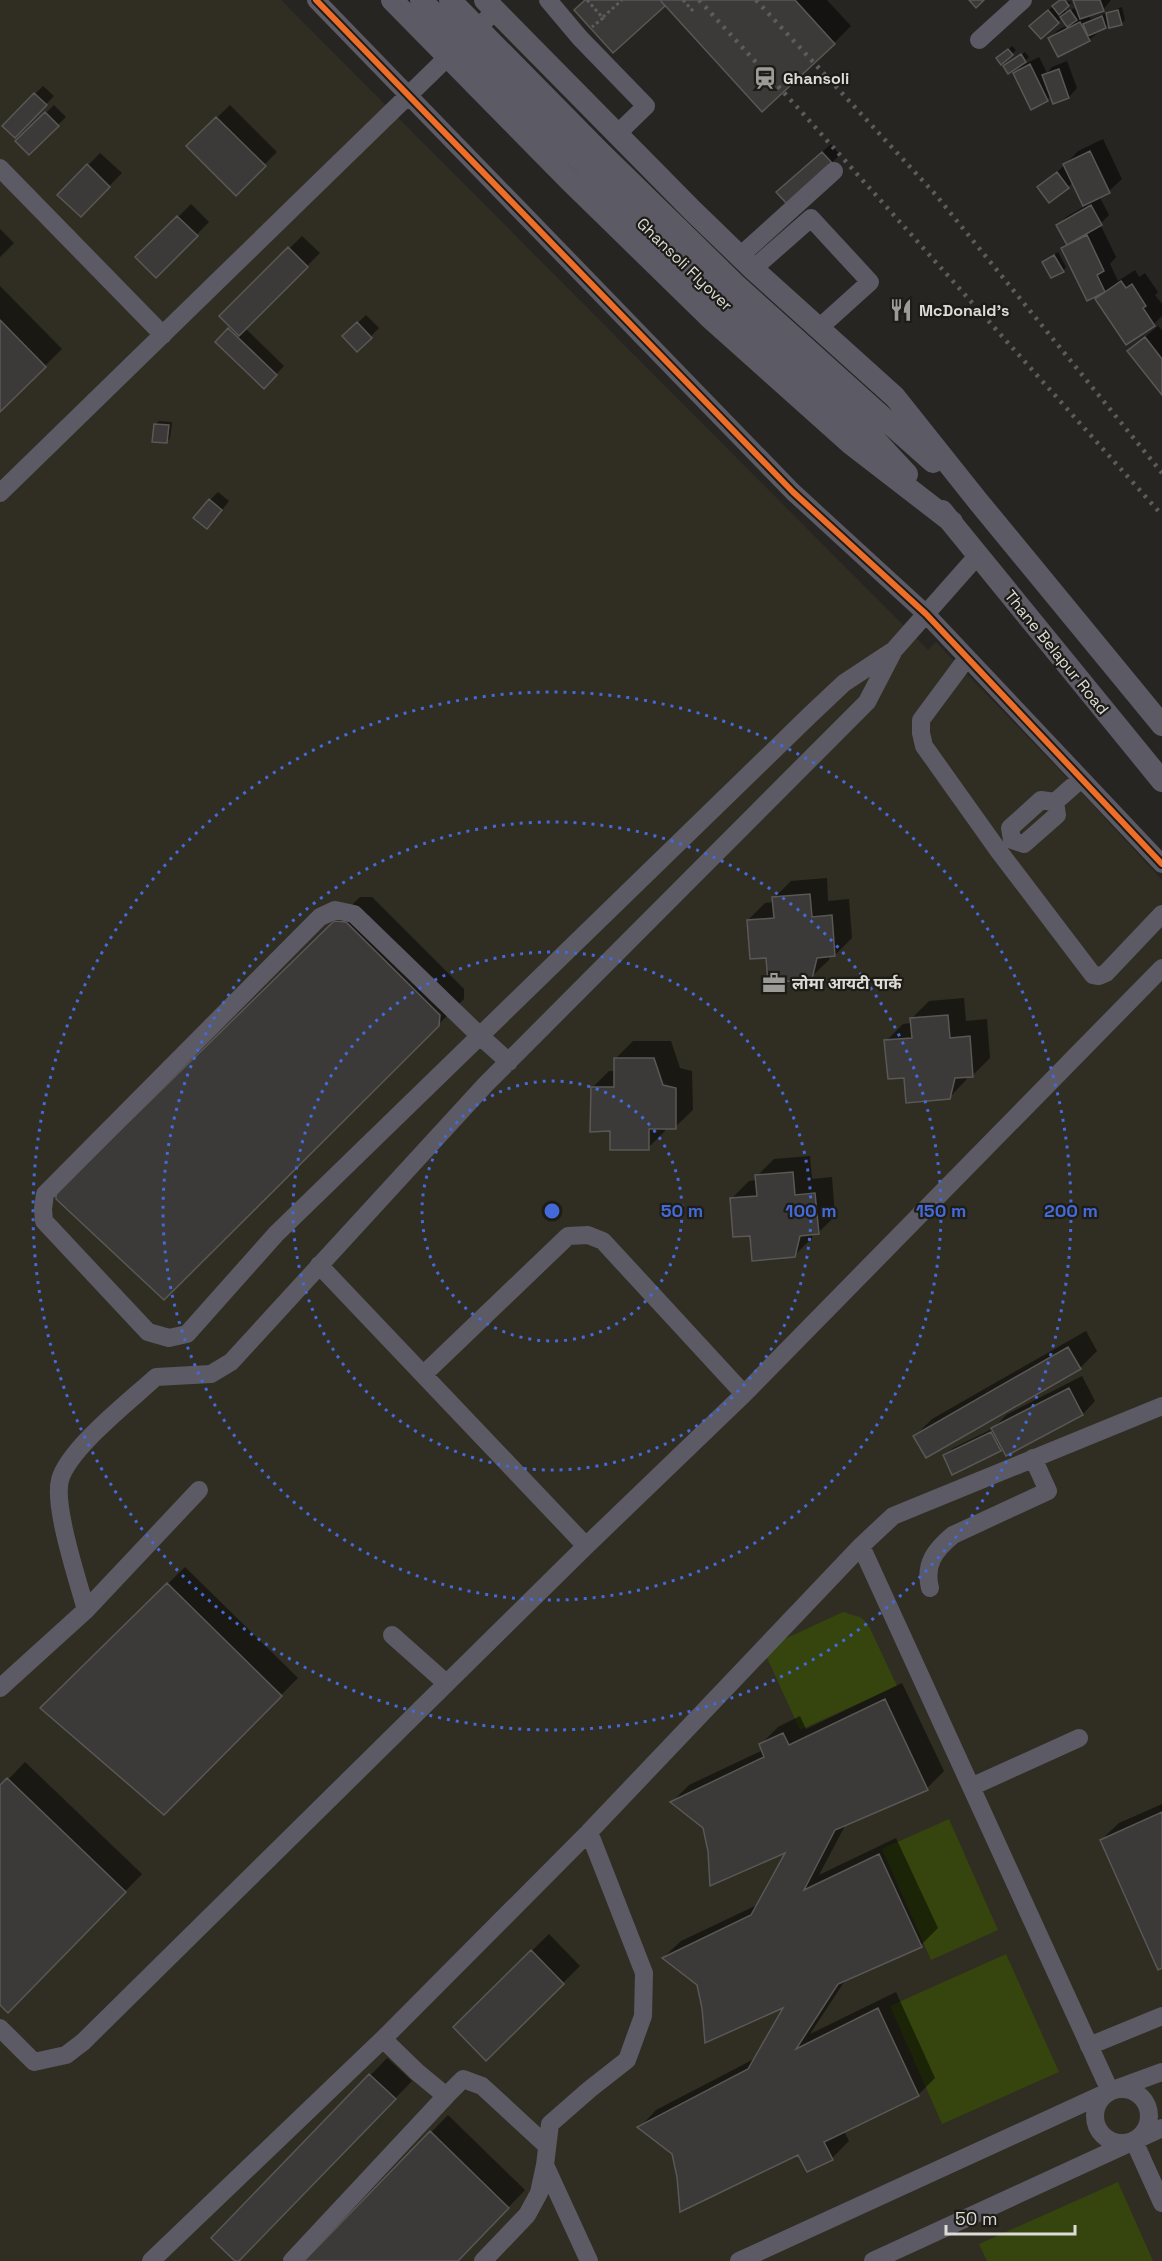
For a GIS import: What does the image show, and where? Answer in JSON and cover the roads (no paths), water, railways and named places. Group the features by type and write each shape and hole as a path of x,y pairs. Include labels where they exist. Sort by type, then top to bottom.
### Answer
{"main road":[{"path":"392,0 569,180 709,316 851,444 952,522"},
{"name":"Ghansoli Flyover","path":"421,0 723,302 872,422 977,500"},
{"name":"Ghansoli Flyover","path":"450,0 872,422 952,522"},
{"path":"490,5 616,135 747,263 895,397 977,500"},
{"name":"Thane Belapur Road","path":"977,500 1162,725"},
{"name":"Thane Belapur Road","path":"952,522 1162,781"}],"street":[{"path":"316,0 793,492 926,614 1162,864"},
{"path":"548,0 580,39 646,106 616,135"},
{"path":"979,40 1023,0"},
{"path":"0,493 448,57 490,5"},
{"path":"0,168 163,335"},
{"path":"747,263 834,171"},
{"path":"747,263 811,218 870,282 819,328"},
{"path":"86,1610 59,1507 60,1480 74,1453 156,1377 211,1374 231,1362 509,1062 867,702 894,650 978,555"},
{"path":"509,1062 480,1036 354,914 335,910 320,917 45,1194 44,1221 148,1332 169,1338 187,1334 276,1234 480,1036 844,683 894,650"},
{"path":"968,658 921,720 924,746 1005,845 1093,975 1099,976 1106,973 1162,914"},
{"path":"1005,845 1024,844 1057,815 1055,802 1081,779"},
{"path":"0,2028 34,2062 66,2055 83,2042 446,1683 744,1394 1162,968"},
{"path":"424,1374 568,1236 588,1234 603,1241 744,1394"},
{"path":"319,1265 586,1546"},
{"path":"158,2258 383,2039 589,1832 861,1546 893,1516 1162,1406"},
{"path":"930,1588 927,1575 930,1562 942,1544 953,1535 1048,1491 1033,1458"},
{"path":"0,1688 86,1610 199,1490"},
{"path":"861,1546 1110,2091"},
{"path":"392,1635 446,1683"},
{"path":"971,1787 1080,1738"},
{"path":"483,2261 527,2215 538,2193 545,2165 550,2124 627,2060 643,2016 644,1973 589,1832"},
{"path":"1089,2046 1162,2016"},
{"path":"383,2039 446,2096"},
{"path":"739,2261 1110,2091 1162,2072"},
{"path":"292,2261 463,2079 482,2086 547,2146"},
{"path":"1121,2088 1139,2094 1149,2109 1150,2118 1142,2135 1134,2141 1117,2143 1102,2134 1097,2127 1096,2110 1099,2102 1110,2091 1121,2088"},
{"path":"873,2261 1162,2128"},
{"path":"1134,2141 1162,2204"},
{"path":"545,2165 589,2261"}],"railway":[{"path":"699,0 1162,515"},
{"path":"756,0 935,194 1162,473"}],"place":[{"name":"Ghansoli","path":"765,78"},
{"name":"McDonald's","path":"901,310"},
{"name":"लोमा आयटी पार्क","path":"774,983"}]}
